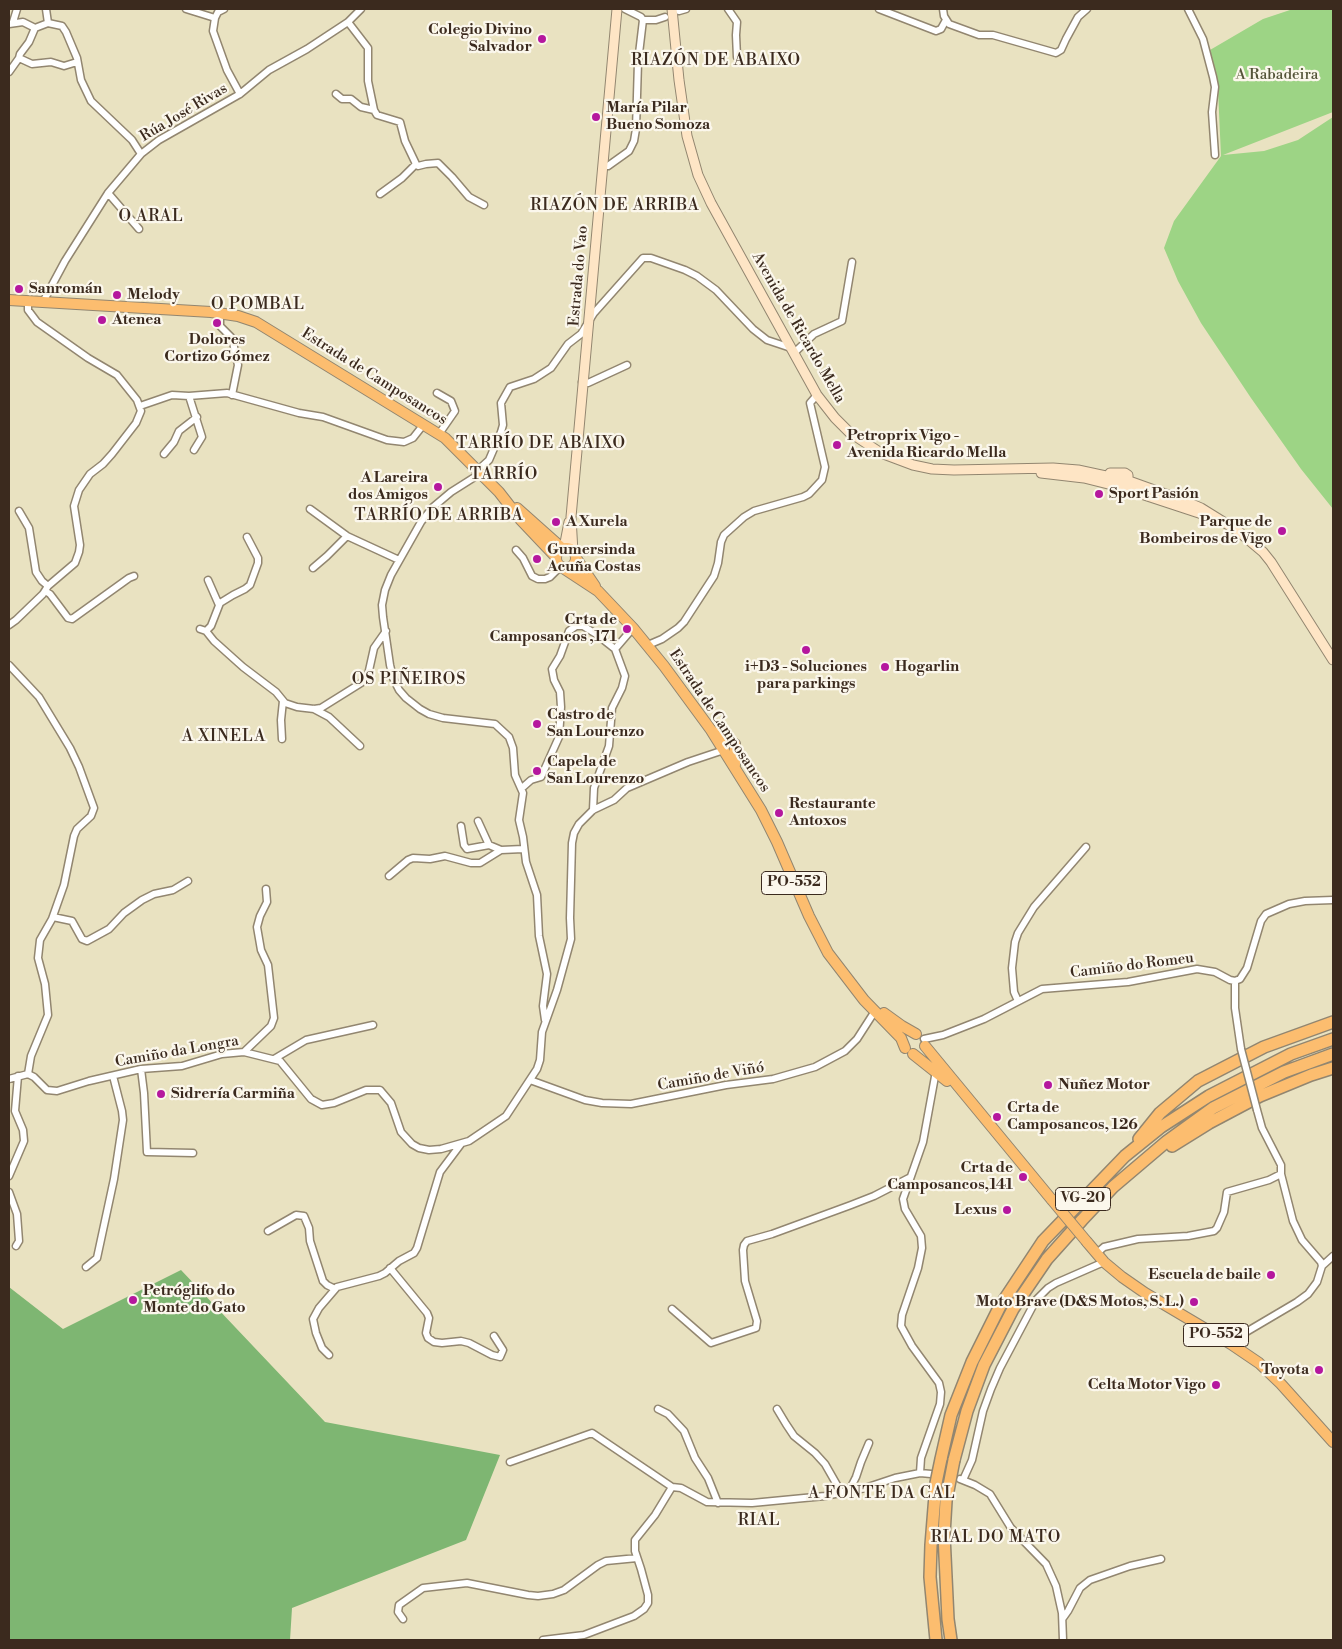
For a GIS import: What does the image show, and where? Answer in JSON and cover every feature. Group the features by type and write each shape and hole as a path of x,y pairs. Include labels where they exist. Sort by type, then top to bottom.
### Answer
{"highway":[{"path":"1124,1156 1160,1113 1198,1081 1264,1047 1333,1022"},
{"name":"VG-20","path":"936,1640 930,1577 931,1545 936,1483 951,1415 966,1377 1000,1306 1043,1241 1124,1156 1161,1127 1209,1096 1292,1054 1333,1040"},
{"name":"VG-20","path":"951,1640 948,1620 944,1535 946,1501 954,1460 967,1411 984,1365 1013,1309 1047,1259 1113,1187 1166,1142 1212,1108 1284,1072 1333,1054"},
{"path":"1113,1187 1124,1183 1168,1148 1209,1123 1260,1096 1333,1068"}],"main road":[{"name":"Estrada do Vao","path":"565,557 617,9"},
{"name":"Avenida de Ricardo Mella","path":"677,9 678,37 676,51 687,136 698,175 817,395 849,432 865,444 895,459 913,465 932,469 1018,469 1124,479 1201,508 1238,531 1267,557 1333,660"},
{"name":"Avenida de Ricardo Mella","path":"677,9 684,71 682,94"},
{"name":"Estrada de Camposancos","path":"9,300 210,312 248,318 276,333 439,434 480,471 520,519 565,557 633,628 648,645 711,730 730,746 735,766 766,818 818,936 835,963 875,1011 901,1038 909,1051 970,1101"},
{"name":"Avenida de Ricardo Mella","path":"1075,473 1214,517"},
{"path":"1124,479 1162,500"},
{"name":"Estrada de Camposancos","path":"499,492 551,537 565,557 581,564 598,591"},
{"name":"Estrada do Vao","path":"565,557 565,536 570,517"},
{"path":"551,537 565,536"},
{"name":"Estrada de Camposancos","path":"854,986 878,1008 922,1040 970,1101 1104,1262 1145,1293 1231,1344 1259,1363 1281,1384 1333,1442"},
{"path":"909,1035 922,1040 922,1052 909,1051 905,1041 909,1035"}],"street":[{"path":"17,9 11,23 23,22 35,28"},
{"path":"46,9 48,23"},
{"path":"186,9 215,18"},
{"path":"224,9 218,12 213,31 227,70 240,94"},
{"name":"Rúa José Rivas","path":"43,302 65,261 108,193 141,154 159,140 240,94 269,70 301,53 348,22 361,9"},
{"path":"625,9 643,20 656,20 665,17"},
{"path":"728,9 737,22 738,57"},
{"path":"879,9 936,31 941,29 946,20"},
{"path":"943,9 949,24 979,35 993,35 1056,53 1062,50 1078,17 1087,9"},
{"path":"1188,9 1203,39 1215,87 1212,112 1215,155"},
{"path":"603,166 608,166 629,151 634,141 638,54 643,20"},
{"path":"348,22 368,48 368,81 374,110 377,115 400,122 405,141 416,164"},
{"path":"9,72 29,42 35,28 48,23 58,24 65,29 77,62 81,80 91,101 132,140 141,154"},
{"path":"19,58 32,64 47,62 64,66 77,62"},
{"path":"336,94 342,99 351,99 361,106 374,110"},
{"path":"380,194 402,178 416,164"},
{"path":"416,164 418,166 426,164 442,166 469,197 484,205"},
{"path":"108,193 140,229"},
{"path":"546,1022 543,1006 547,974 538,936 537,895 536,888 529,874 523,849 523,837 518,820 522,805 522,788 515,775 513,748 509,737 495,724 443,718 429,714 418,708 399,690 390,665 382,605 385,590 399,560 421,522 432,508 480,471 489,460 503,425 501,403 510,387 534,379 551,368 568,344 581,334 588,322 640,259 651,258 697,276 716,290 753,329 767,340 792,350 814,334 842,321 852,262"},
{"path":"9,625 46,588 71,567 77,558 80,545 74,506 79,490 90,474 103,464 136,422 140,411 140,406 130,390 117,375 88,358 38,322 28,310 28,301"},
{"path":"220,320 220,326 232,338 238,365 232,395"},
{"path":"582,382 588,383 627,365"},
{"path":"437,393 451,401 455,411 439,434"},
{"path":"140,406 172,395 227,394 299,413 323,417 396,441 408,441 424,424"},
{"path":"648,645 662,639 684,622 714,576 724,535 744,517 754,511 803,497 809,494 822,480 825,467 810,403 817,395"},
{"path":"189,396 202,437 194,450"},
{"path":"164,454 174,442 179,431 197,418"},
{"path":"310,509 347,536 399,560"},
{"path":"19,511 29,528 36,572 68,618 72,619 134,576"},
{"path":"313,568 328,556 347,536"},
{"path":"247,537 258,558 250,585 226,598 219,606 211,626 203,630 284,701 297,707 314,710 329,717 360,746"},
{"path":"516,550 523,558 532,576 538,578 545,579 550,577 565,557"},
{"path":"208,580 219,606"},
{"path":"522,788 531,780 541,778 559,737 560,692 554,680 552,669 560,656 569,631 576,626 583,626 615,649 625,676 622,688 612,708 609,746 594,788 593,810"},
{"path":"615,649 633,628"},
{"path":"314,710 321,708 361,683 368,675 374,648 386,631"},
{"path":"9,665 39,697 70,748 94,808 91,816 77,829 74,836 68,871 53,917 40,940 38,958 45,984 48,1015 31,1056 28,1074 9,1079"},
{"path":"282,739 281,720 284,701"},
{"name":"Camiño da Longra","path":"28,1074 51,1092 141,1069 182,1066 222,1054 244,1052 280,1061 316,1103 327,1105 366,1090 380,1090 391,1103 402,1132 412,1144 419,1148 429,1150 461,1144 506,1116 530,1080 540,1060 542,1032 557,990 571,939 572,843 574,833 579,824 593,810 614,800 627,788 730,746"},
{"path":"478,821 490,845"},
{"path":"461,826 465,847 470,849 490,845 501,850 523,849"},
{"path":"1018,1001 1014,992 1012,968 1018,933 1034,907 1086,847"},
{"path":"389,876 408,860 445,856 471,863 480,863 501,850"},
{"path":"53,917 72,921 82,939 87,941 109,930 124,913 142,900 154,894 173,890 188,881"},
{"path":"244,1052 271,1026 274,1018 268,966 257,927 267,902 266,889"},
{"path":"1322,1266 1302,1240 1293,1221 1279,1159 1262,1128 1240,1049 1235,1008 1235,981 1240,980 1247,968 1261,921 1266,914 1290,904 1305,901 1333,900"},
{"name":"Camiño do Romeu","path":"922,1040 984,1019 1042,989 1128,982 1197,969 1215,972 1235,981"},
{"name":"Camiño de Viñó","path":"530,1080 585,1100 602,1103 631,1104 726,1085 773,1079 815,1067 846,1051 857,1039 875,1011"},
{"path":"274,1059 306,1040 373,1025"},
{"path":"141,1069 147,1152 193,1153"},
{"path":"920,1473 921,1458 940,1404 942,1392 939,1383 912,1346 901,1326 902,1314 918,1268 922,1248 921,1236 903,1203 909,1178 923,1142 935,1074"},
{"path":"9,1176 24,1141 24,1130 15,1112 18,1076"},
{"path":"86,1267 97,1258 114,1179 123,1120 113,1076"},
{"path":"329,1356 318,1341 313,1319 324,1300 335,1288 344,1284 380,1276 399,1260 414,1253 440,1172 461,1144"},
{"path":"1096,1253 1104,1247 1138,1239 1188,1236 1214,1231 1224,1212 1227,1192 1269,1180 1281,1174"},
{"path":"672,1309 711,1343 756,1328 757,1321 745,1281 743,1250 747,1241 772,1234 859,1202 909,1178"},
{"path":"9,1192 18,1221 19,1241 16,1246"},
{"path":"268,1232 296,1215 304,1216 323,1280 327,1285 335,1288"},
{"path":"1231,1344 1236,1338 1308,1294 1317,1282 1322,1266 1333,1256"},
{"path":"1063,1640 1063,1618 1056,1586 1046,1564 1011,1528 990,1494 961,1480 972,1460 983,1410 991,1389 1036,1300 1056,1283 1104,1262"},
{"path":"390,1268 427,1313 429,1318 426,1333 428,1338 434,1342 461,1341 500,1357 503,1350 494,1336"},
{"path":"658,1409 668,1414 684,1431 695,1458 708,1478 718,1503"},
{"path":"777,1409 794,1436 816,1453 825,1464 841,1492"},
{"path":"510,1462 592,1433 672,1488 681,1488 707,1502 718,1503 763,1503 866,1488 895,1478 920,1473 931,1474"},
{"path":"849,1491 868,1443"},
{"path":"543,1640 584,1635 634,1616 644,1609 648,1603 648,1595 637,1558 634,1545 635,1540 655,1515 672,1488"},
{"path":"403,1619 398,1612 399,1605 423,1588 467,1582 528,1595 553,1594 564,1590 606,1561 637,1558"},
{"path":"1063,1618 1080,1588 1090,1580 1130,1566 1161,1559"}],"green space":[{"name":"A Rabadeira","path":"1293,9 1333,9 1333,112 1223,155 1264,151 1298,140 1333,117 1333,509 1301,469 1201,323 1178,281 1164,248 1174,221 1221,156 1218,90 1210,50 1263,19"},
{"path":"181,1270 325,1422 500,1455 466,1540 292,1608 290,1640 9,1640 9,1287 63,1329"}],"place":[{"name":"Colegio Divino Salvador","path":"542,39"},
{"name":"María Pilar Bueno Somoza","path":"596,117"},
{"name":"Sanromán","path":"19,289"},
{"name":"Melody","path":"117,295"},
{"name":"Atenea","path":"102,320"},
{"name":"Dolores Cortizo Gómez","path":"217,323"},
{"name":"Petroprix Vigo - Avenida Ricardo Mella","path":"837,445"},
{"name":"A Lareira dos Amigos","path":"438,487"},
{"name":"Sport Pasión","path":"1099,494"},
{"name":"A Xurela","path":"556,522"},
{"name":"Parque de Bombeiros de Vigo","path":"1282,531"},
{"name":"Gumersinda Acuña Costas","path":"537,559"},
{"name":"Crta de Camposancos ,171","path":"627,629"},
{"name":"i+D3 - Soluciones para parkings","path":"806,650"},
{"name":"Hogarlin","path":"885,667"},
{"name":"Castro de San Lourenzo","path":"537,724"},
{"name":"Capela de San Lourenzo","path":"537,771"},
{"name":"Restaurante Antoxos","path":"779,813"},
{"name":"Nuñez Motor","path":"1048,1085"},
{"name":"Sidrería Carmiña","path":"161,1094"},
{"name":"Crta de Camposancos, 126","path":"997,1117"},
{"name":"Crta de Camposancos,141","path":"1023,1177"},
{"name":"Lexus","path":"1007,1210"},
{"name":"Escuela de baile","path":"1271,1275"},
{"name":"Petróglifo do Monte do Gato","path":"133,1300"},
{"name":"Moto Brave (D&S Motos, S. L.)","path":"1194,1302"},
{"name":"Toyota","path":"1319,1370"},
{"name":"Celta Motor Vigo","path":"1216,1385"}],"district":[{"name":"RIAZÓN DE ABAIXO","path":"716,61"},
{"name":"RIAZÓN DE ARRIBA","path":"615,206"},
{"name":"O ARAL","path":"151,217"},
{"name":"O POMBAL","path":"258,305"},
{"name":"TARRÍO DE ABAIXO","path":"541,444"},
{"name":"TARRÍO","path":"504,475"},
{"name":"TARRÍO DE ARRIBA","path":"439,516"},
{"name":"OS PIÑEIROS","path":"409,680"},
{"name":"A XINELA","path":"224,737"},
{"name":"A FONTE DA CAL","path":"882,1494"},
{"name":"RIAL","path":"759,1521"},
{"name":"RIAL DO MATO","path":"996,1538"}]}
